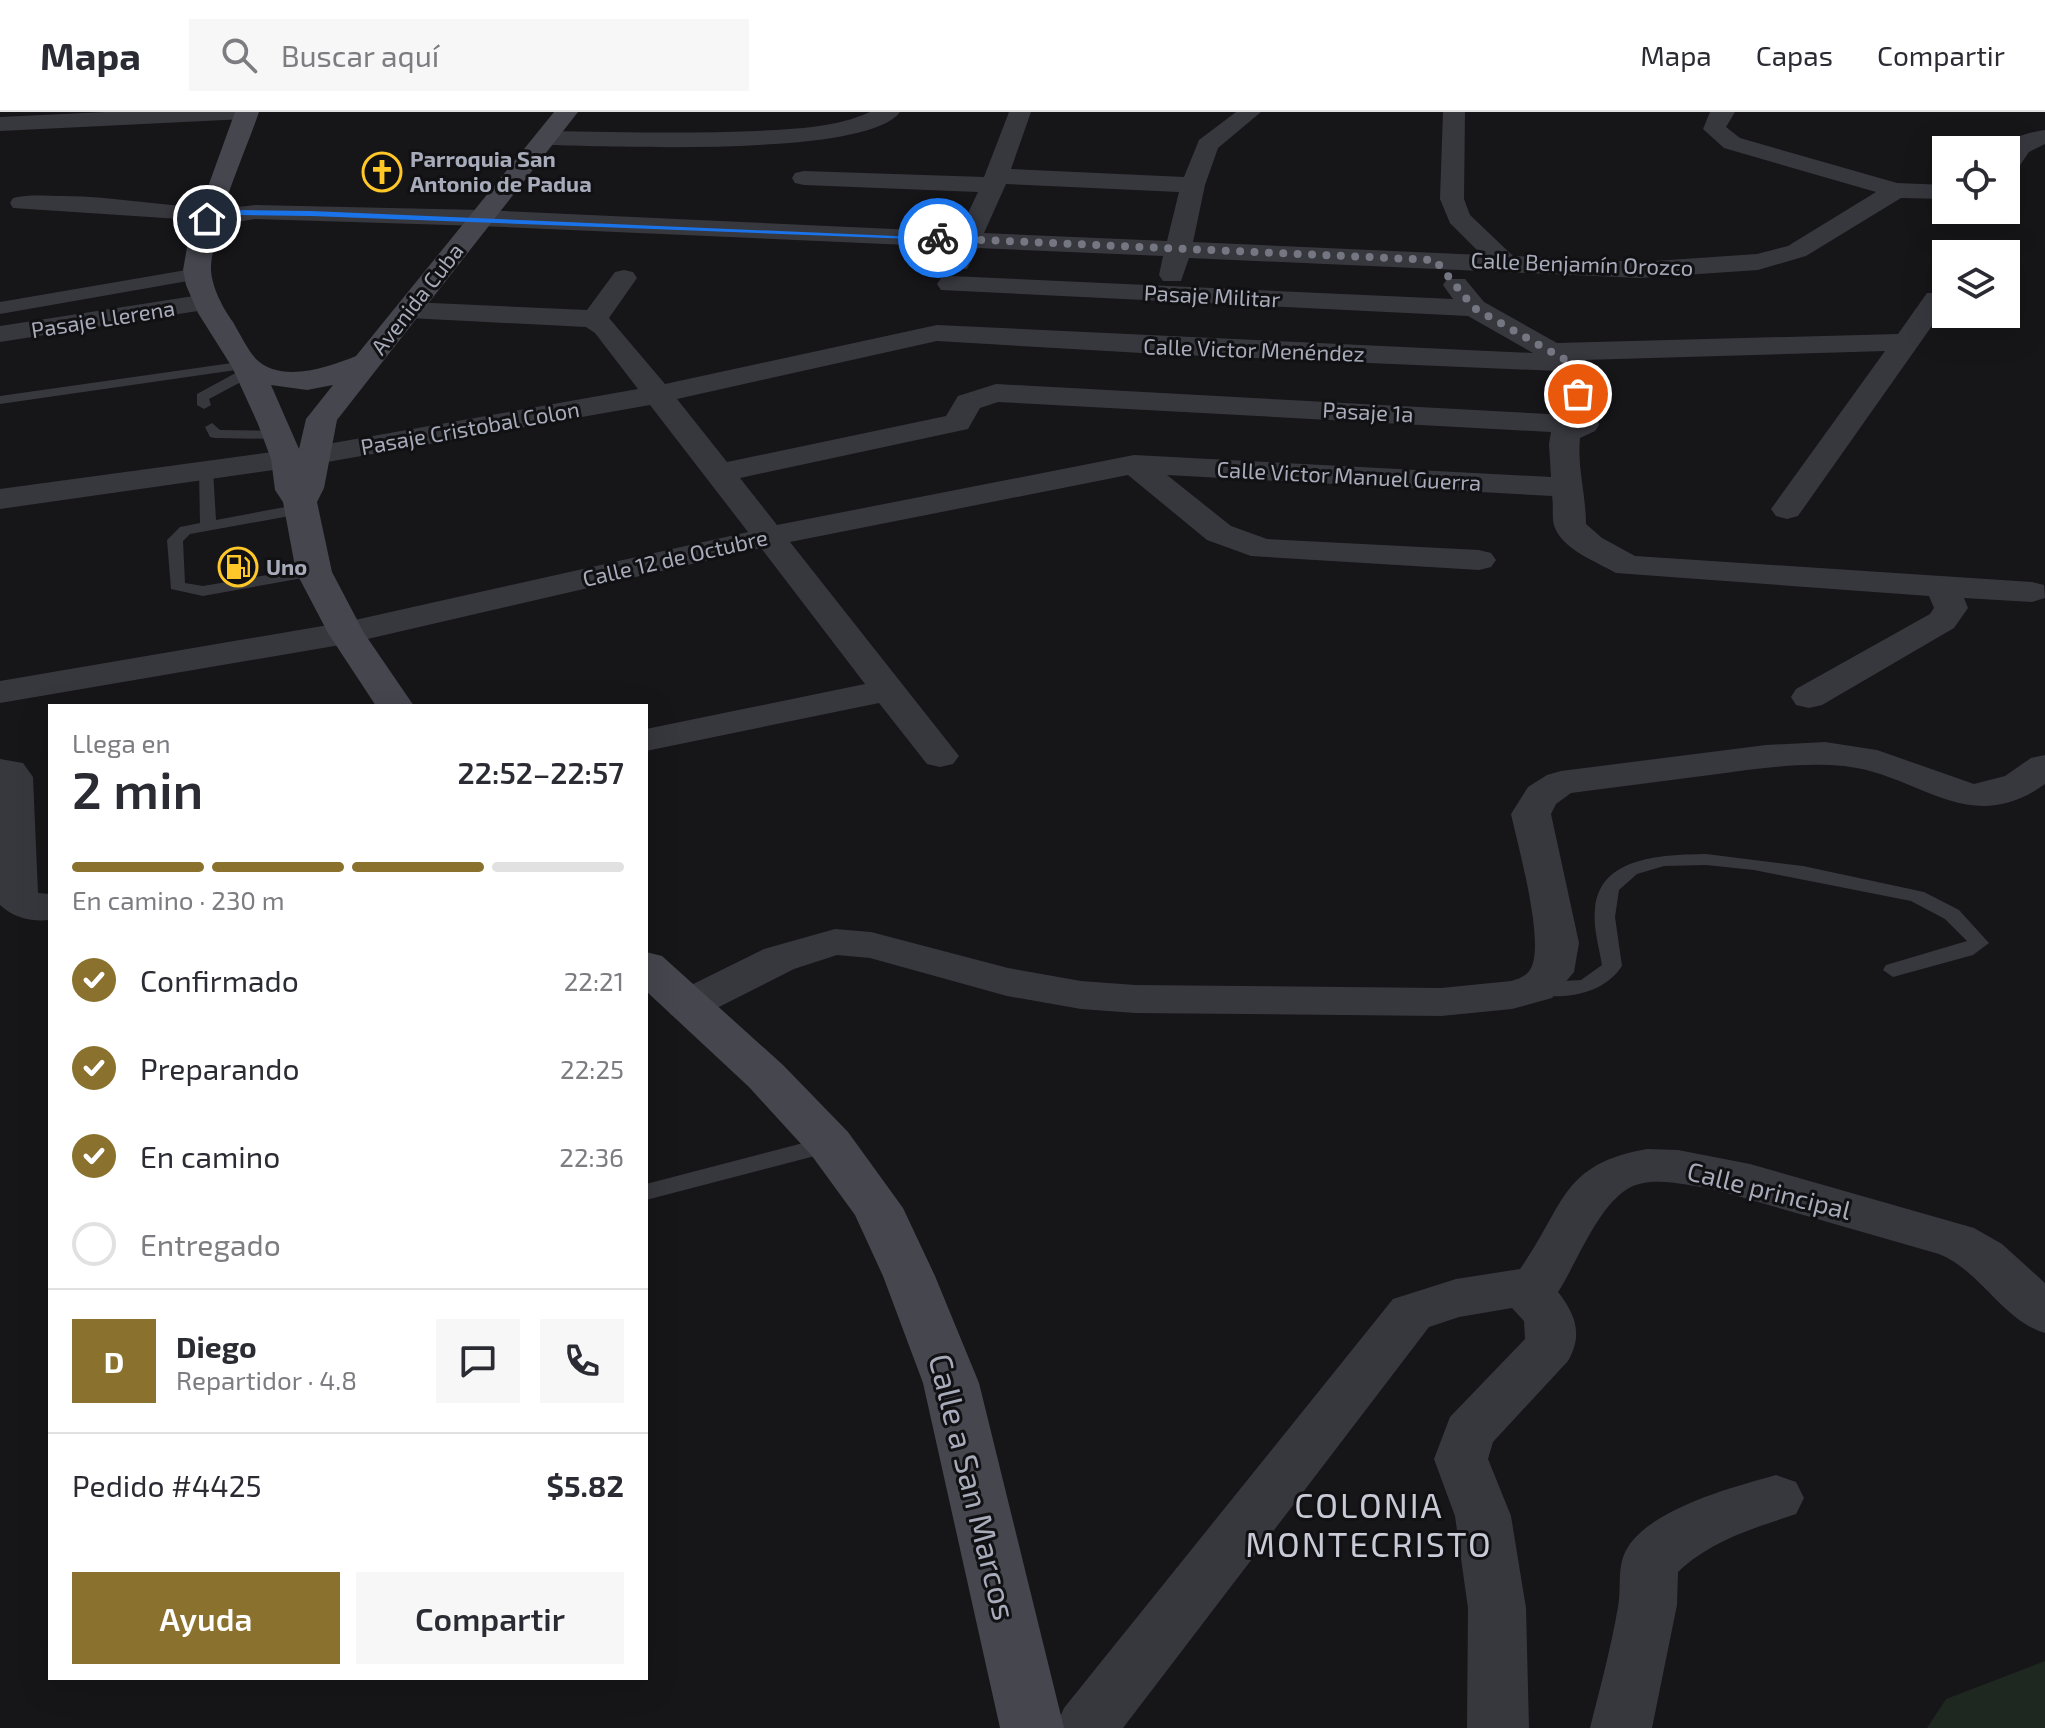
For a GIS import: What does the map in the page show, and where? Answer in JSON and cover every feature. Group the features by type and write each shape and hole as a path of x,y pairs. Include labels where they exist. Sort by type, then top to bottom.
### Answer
{"main road":[{"path":"246,112 208,216 198,274 207,302 293,450 292,490 300,506 314,572 346,633 394,704"},
{"name":"Avenida Cuba","path":"293,450 322,419 566,112"},
{"path":"247,368 281,380 308,382 366,363"},
{"name":"Calle a San Marcos","path":"648,968 766,1076 830,1144 877,1208 909,1276 951,1383 1032,1728"}],"street":[{"path":"0,124 246,112"},
{"path":"730,138 741,112"},
{"path":"546,138 730,138 831,131 870,122 889,112"},
{"path":"937,333 950,284 1020,112"},
{"path":"1143,432 1177,249 1193,185 1207,145 1250,112"},
{"path":"1454,112 1452,199 1459,218 1504,262"},
{"path":"1724,112 1717,118 1714,129 1732,143 1896,190 1932,191"},
{"path":"2036,112 2038,138"},
{"path":"804,178 1193,185"},
{"name":"Calle Benjamín Orozco","path":"22,203 76,203 208,216 255,212 481,218 1640,270 1758,262 1797,251 1896,190"},
{"path":"1435,260 1474,308 1562,358 1584,425 1567,431 1563,438 1570,526 1590,545 1628,566 2032,592"},
{"path":"0,308 198,274"},
{"path":"594,320 624,278"},
{"name":"Pasaje Militar","path":"950,284 1474,308"},
{"name":"Pasaje Llerena","path":"0,334 207,302"},
{"path":"1787,509 1932,306"},
{"path":"409,310 594,320 605,327 940,756"},
{"name":"Calle Victor Menéndez","path":"937,333 1159,346 1562,358 1906,342"},
{"name":"Pasaje Cristobal Colon","path":"0,499 206,470 293,450 660,394 937,333"},
{"path":"721,473 957,423 968,402 981,395 996,393 1143,432 1219,533 1263,549 1479,560"},
{"name":"Pasaje 1a","path":"1143,432 1584,425"},
{"name":"Calle Victor Manuel Guerra","path":"1143,432 1547,487 1565,485"},
{"name":"Calle 12 de Octubre","path":"0,692 346,633 768,537 1143,432"},
{"path":"1809,697 1942,621 1951,608 1942,586"},
{"path":"648,740 888,690"},
{"path":"687,1005 779,959 835,942 871,945 1007,982 1081,995 1135,999 1441,1002 1512,995 1537,988 1552,972 1558,943 1531,814 1534,802 1561,783 1788,753 1864,758 1895,767 1950,793 1972,796 2011,789 2045,766"},
{"path":"0,771 9,771 14,777 17,899 35,909 48,907"},
{"name":"Calle principal","path":"1086,1728 1411,1313 1456,1298 1536,1285 1553,1264 1575,1221 1597,1188 1624,1170 1666,1166 1726,1175 1969,1246 2045,1314"},
{"path":"1498,1728 1497,1608 1483,1516 1461,1459 1469,1432 1550,1347 1553,1332 1551,1316 1522,1287"},
{"path":"1621,1728 1648,1605 1649,1562 1674,1539 1708,1518 1776,1498"}],"lane":[{"path":"0,400 247,368"},
{"path":"204,405 202,397 247,368"},
{"path":"212,427 215,434 293,450"},
{"path":"206,470 208,524"},
{"path":"300,506 185,530 175,540 177,586 184,590 228,588 314,572"},
{"path":"1537,988 1588,988 1602,980 1612,966 1603,905 1612,884 1631,870 1657,860 1697,857 1737,861 1917,896 1945,908 1964,921 1979,943 1966,950 1893,970"},
{"path":"648,1191 830,1144"}],"shaded area":[{"path":"2045,1661 2045,1728 1927,1728 1946,1699"}],"way so far":[{"path":"938,238 1435,260 1474,308 1571,363 1578,394"}],"place":[{"name":"Parroquia San Antonio de Padua","path":"382,172"},
{"name":"Uno","path":"238,567"}],"district":[{"name":"COLONIA MONTECRISTO","path":"1369,1526"}],"route":[{"path":"207,219 237,213 311,213 938,238"}]}
